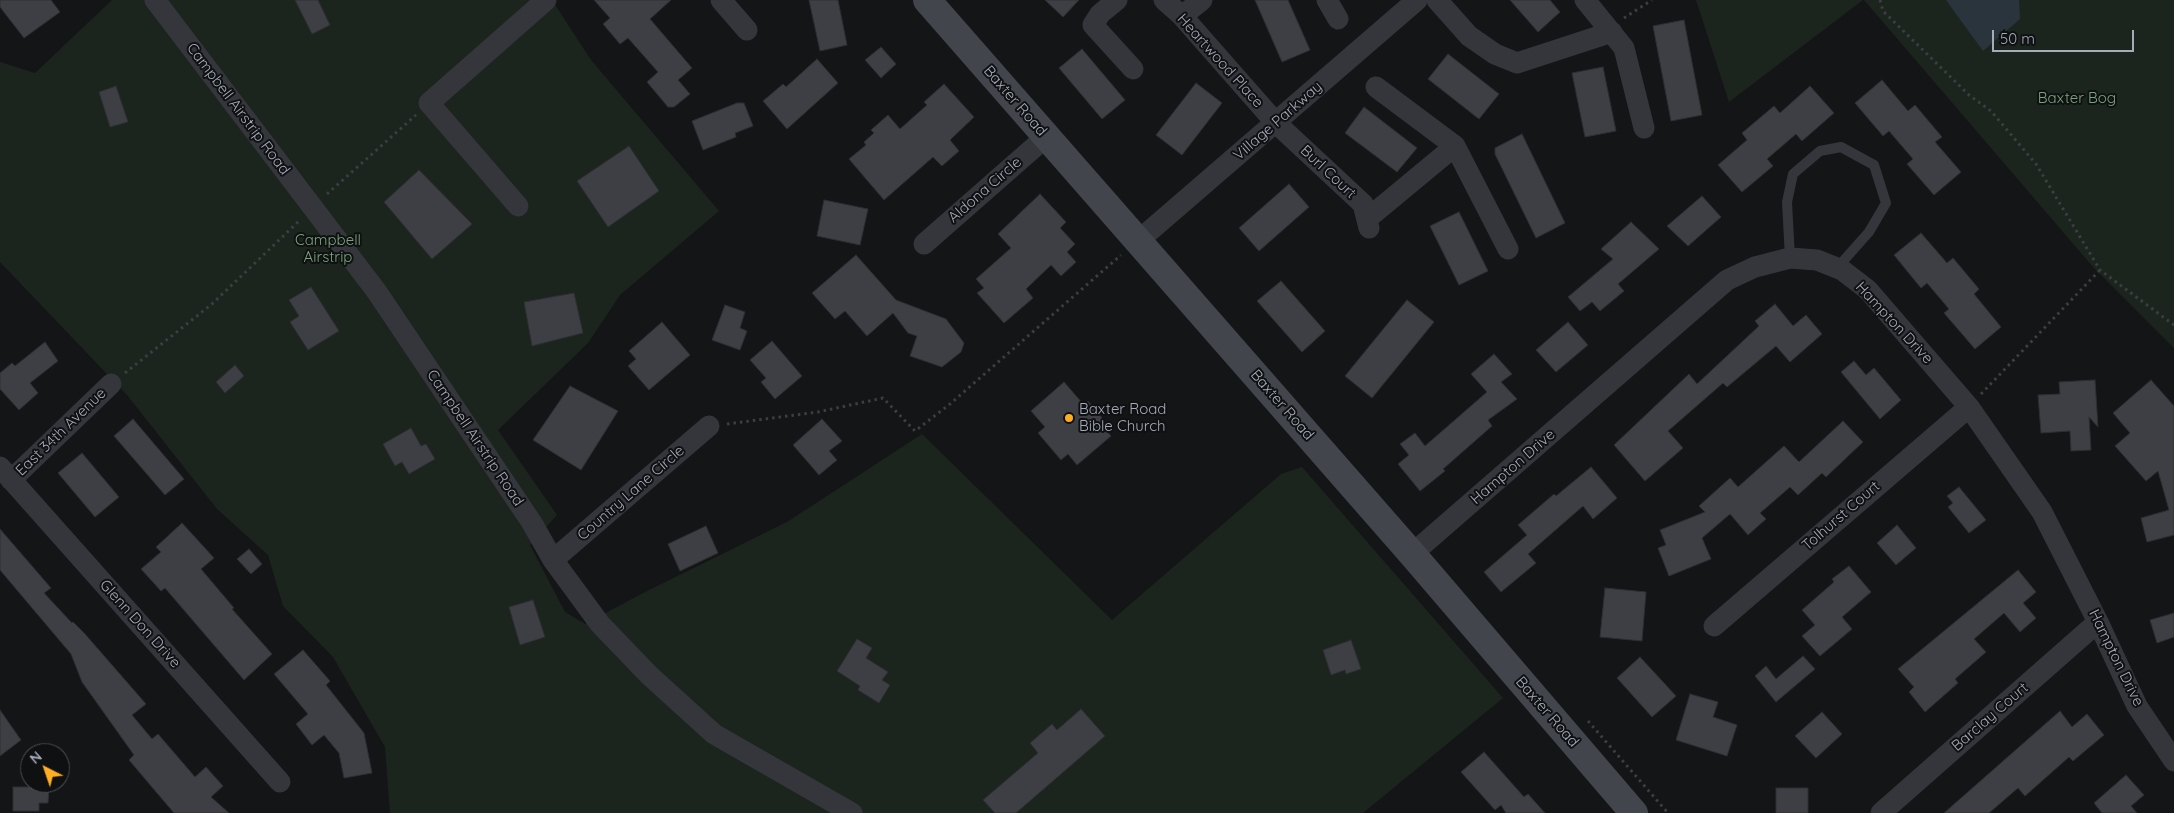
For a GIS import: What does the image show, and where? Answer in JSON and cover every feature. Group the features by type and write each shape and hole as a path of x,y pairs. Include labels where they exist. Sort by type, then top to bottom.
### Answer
{"street":[{"name":"Campbell Airstrip Road","path":"155,0 377,292 532,523 553,560 600,624 649,676 714,734 852,813"},
{"path":"518,206 429,103 546,0"},
{"path":"721,0 747,30"},
{"name":"Baxter Road","path":"927,0 1412,554 1634,813"},
{"path":"1117,0 1100,14 1093,25 1133,69"},
{"name":"Heartwood Place","path":"1164,0 1182,16 1276,123"},
{"path":"1182,16 1202,0"},
{"path":"1327,0 1338,19"},
{"name":"Village Parkway","path":"1138,241 1417,0"},
{"path":"1437,0 1469,36 1495,54 1517,62 1612,32"},
{"path":"1585,0 1624,48 1644,128"},
{"path":"1376,87 1455,146 1508,249"},
{"name":"Burl Court","path":"1276,123 1363,204 1368,224 1455,146"},
{"name":"Aldona Circle","path":"924,244 1047,136"},
{"name":"Hampton Drive","path":"1412,554 1727,280 1755,267 1790,258 1817,260 1837,268 1868,290 1969,407 2042,512 2098,622 2137,706 2174,761"},
{"name":"East 34th Avenue","path":"6,473 111,384"},
{"name":"Tolhurst Court","path":"1714,626 1969,407"},
{"name":"Country Lane Circle","path":"553,560 709,426"},
{"name":"Glenn Don Drive","path":"6,473 280,782"},
{"name":"Barclay Court","path":"1881,813 2098,622"}],"lane":[{"path":"1790,258 1787,202 1793,174 1820,151 1841,147 1874,166 1886,204 1869,232 1837,268"}],"path":[{"path":"1612,32 1621,20 1652,0"},
{"path":"1880,0 1883,11 1969,95 1991,111 2036,164 2100,270 2174,326"},
{"path":"111,384 212,304 313,207 429,103"},
{"path":"709,426 818,412 883,398 915,431 950,404 1138,241"},
{"path":"1969,407 2100,270"}],"green space":[{"name":"Campbell Airstrip","path":"112,0 552,0 591,60 719,211 620,295 588,343 498,430 557,515 530,545 565,612 585,624 647,591 787,522 922,434 1112,620 1281,474 1302,467 1503,698 1363,813 390,813 385,747 333,657 283,606 268,555 217,509 127,395 0,262 0,62 35,73"},
{"path":"1696,0 1863,0 1729,102"},
{"name":"Baxter Bog","path":"1864,0 2174,0 2174,348 2093,267"}],"shaded area":[{"path":"1946,0 2019,0 2020,19 1983,51"}],"building":[{"path":"0,0 51,0 60,12 24,38 0,7"},
{"path":"295,0 318,0 330,25 312,34"},
{"path":"594,0 671,0 650,19 692,68 678,80 690,94 674,107 668,107 647,82 658,72 628,38 620,44 603,24 610,18"},
{"path":"809,0 838,0 847,45 820,51"},
{"path":"1045,0 1079,0 1063,17"},
{"path":"1255,0 1288,0 1310,50 1282,62"},
{"path":"1510,0 1550,0 1560,12 1538,32"},
{"path":"1684,20 1702,115 1671,121 1653,26"},
{"path":"881,47 896,64 881,78 865,60"},
{"path":"1082,49 1125,100 1102,119 1059,68"},
{"path":"1448,54 1499,94 1479,119 1428,79"},
{"path":"817,59 838,83 787,129 763,101 783,84 786,87"},
{"path":"1603,67 1616,131 1585,137 1572,73"},
{"path":"1882,80 1908,111 1915,105 1942,137 1935,142 1961,172 1934,195 1907,164 1913,159 1889,131 1883,136 1855,103"},
{"path":"1196,83 1222,103 1182,155 1156,135"},
{"path":"944,84 974,117 950,140 959,151 942,166 933,157 884,200 849,159 866,145 864,142 874,133 871,130 888,115 900,129 927,105 924,102"},
{"path":"116,86 128,122 110,127 99,92"},
{"path":"1810,86 1834,113 1802,141 1796,134 1767,159 1773,166 1742,192 1718,165 1747,140 1742,133 1774,106 1780,113"},
{"path":"737,103 744,103 753,126 735,133 736,137 703,150 692,121"},
{"path":"1364,107 1417,148 1397,172 1345,133"},
{"path":"1522,134 1565,223 1536,238 1495,154 1495,148"},
{"path":"629,146 659,191 608,227 577,181"},
{"path":"419,170 472,224 432,259 384,202"},
{"path":"1289,184 1309,207 1259,251 1239,228"},
{"path":"1040,194 1066,222 1060,228 1075,244 1067,252 1076,262 1061,276 1051,265 1026,289 1033,298 1004,323 977,293 984,288 976,279 1011,248 998,234"},
{"path":"1702,196 1721,217 1688,246 1667,226"},
{"path":"824,200 868,209 860,245 817,236"},
{"path":"1459,212 1488,271 1459,285 1430,226"},
{"path":"1631,222 1659,249 1618,284 1624,291 1600,311 1592,302 1580,311 1568,297 1613,259 1601,249"},
{"path":"1921,233 1947,263 1953,258 1979,289 1974,294 2001,327 1975,349 1944,313 1949,309 1927,283 1921,288 1894,255"},
{"path":"856,255 896,300 946,319 964,343 961,352 942,367 910,356 917,336 908,333 893,313 867,336 845,311 835,319 812,293"},
{"path":"1281,281 1325,331 1302,352 1257,301"},
{"path":"311,287 339,331 308,350 290,322 299,316 289,300"},
{"path":"574,293 583,333 532,346 524,302"},
{"path":"1407,300 1434,322 1372,398 1345,376"},
{"path":"1775,304 1793,326 1806,315 1822,334 1790,362 1776,346 1727,387 1723,383 1668,431 1683,448 1645,481 1614,445 1689,374 1697,384 1759,326 1755,321"},
{"path":"725,305 745,312 740,328 747,331 740,350 712,340"},
{"path":"662,322 690,355 649,390 628,366 636,359 629,351"},
{"path":"1568,322 1588,345 1556,372 1536,350"},
{"path":"772,341 802,376 775,399 761,382 766,378 750,360"},
{"path":"45,342 58,361 30,383 38,393 19,410 0,389 0,373 12,363 15,366"},
{"path":"1494,354 1512,374 1501,382 1517,399 1488,420 1492,426 1443,469 1445,471 1420,491 1398,464 1409,455 1400,444 1415,433 1425,446 1487,392 1471,374"},
{"path":"1854,361 1866,375 1874,368 1901,400 1880,419 1841,372"},
{"path":"235,365 244,376 225,393 216,382"},
{"path":"2095,380 2098,427 2089,417 2091,450 2071,451 2070,431 2041,433 2038,395 2060,394 2059,382"},
{"path":"2151,380 2174,406 2174,535 2147,542 2141,518 2169,510 2158,471 2146,481 2115,446 2130,433 2113,413"},
{"name":"Baxter Road Bible Church","path":"1064,382 1084,405 1088,401 1108,425 1104,428 1111,436 1077,465 1068,454 1061,460 1038,433 1045,427 1031,411"},
{"path":"570,386 618,411 581,470 533,440"},
{"path":"133,419 184,479 165,495 114,436"},
{"path":"822,419 842,441 829,451 837,460 819,475 793,445"},
{"path":"1843,421 1863,442 1826,477 1822,473 1798,495 1790,487 1760,513 1766,519 1748,535 1730,514 1702,538 1711,559 1669,576 1658,548 1666,545 1660,530 1705,512 1699,506 1730,478 1738,487 1784,446 1799,462"},
{"path":"411,428 421,446 426,444 435,459 409,474 402,462 395,466 383,444"},
{"path":"82,453 119,497 95,517 58,473"},
{"path":"1591,467 1617,498 1593,519 1583,506 1528,554 1536,563 1501,592 1484,572 1527,535 1518,525 1554,494 1556,496"},
{"path":"1959,487 1986,520 1969,533 1948,507 1953,503 1947,496"},
{"path":"182,523 214,558 201,569 234,608 232,609 272,654 244,680 165,588 161,591 141,569 161,552 156,547"},
{"path":"1897,525 1916,548 1896,565 1877,543"},
{"path":"706,526 718,553 680,571 668,544"},
{"path":"0,529 51,588 44,593 85,634 146,704 132,715 152,739 158,734 195,777 206,767 223,786 211,797 229,813 174,813 129,760 134,755 82,682 71,654 0,570"},
{"path":"249,549 262,564 251,574 237,559"},
{"path":"1849,566 1871,592 1842,617 1852,629 1820,656 1802,636 1815,625 1802,610 1834,582 1832,579"},
{"path":"2018,570 2036,592 2023,603 2036,618 2020,632 2004,613 1974,639 1986,652 1955,679 1958,683 1925,712 1909,692 1914,687 1898,669"},
{"path":"1605,588 1646,592 1642,641 1600,637"},
{"path":"533,600 545,637 520,645 509,607"},
{"path":"2174,613 2174,637 2157,643 2150,620"},
{"path":"857,639 872,648 866,658 888,672 882,680 890,685 879,703 858,690 860,686 837,671"},
{"path":"1351,640 1361,669 1346,674 1345,670 1331,675 1323,650"},
{"path":"303,650 330,681 326,685 364,733 372,773 344,778 339,753 324,735 312,745 296,724 308,714 274,674"},
{"path":"1803,656 1815,669 1776,702 1755,676 1766,666 1776,679"},
{"path":"1640,657 1676,696 1652,717 1617,678"},
{"path":"1690,694 1718,702 1713,717 1737,725 1727,756 1676,740"},
{"path":"1081,709 1105,736 1016,813 995,813 983,800 1038,753 1030,743 1052,724 1057,730"},
{"path":"0,710 21,740 0,756"},
{"path":"2060,711 2072,727 2087,714 2104,735 2073,761 2069,757 2025,796 2018,788 1989,813 1944,813"},
{"path":"1822,712 1842,734 1816,758 1795,736"},
{"path":"1484,752 1524,797 1528,794 1545,813 1506,813 1501,805 1495,810 1461,772"},
{"path":"2126,775 2144,795 2131,806 2137,813 2102,813 2094,803"},
{"path":"13,787 20,787 20,793 49,793 48,803 39,803 39,811 13,811"},
{"path":"1776,788 1808,788 1808,813 1776,813"}],"place":[{"name":"Baxter Road Bible Church","path":"1069,418"}]}
